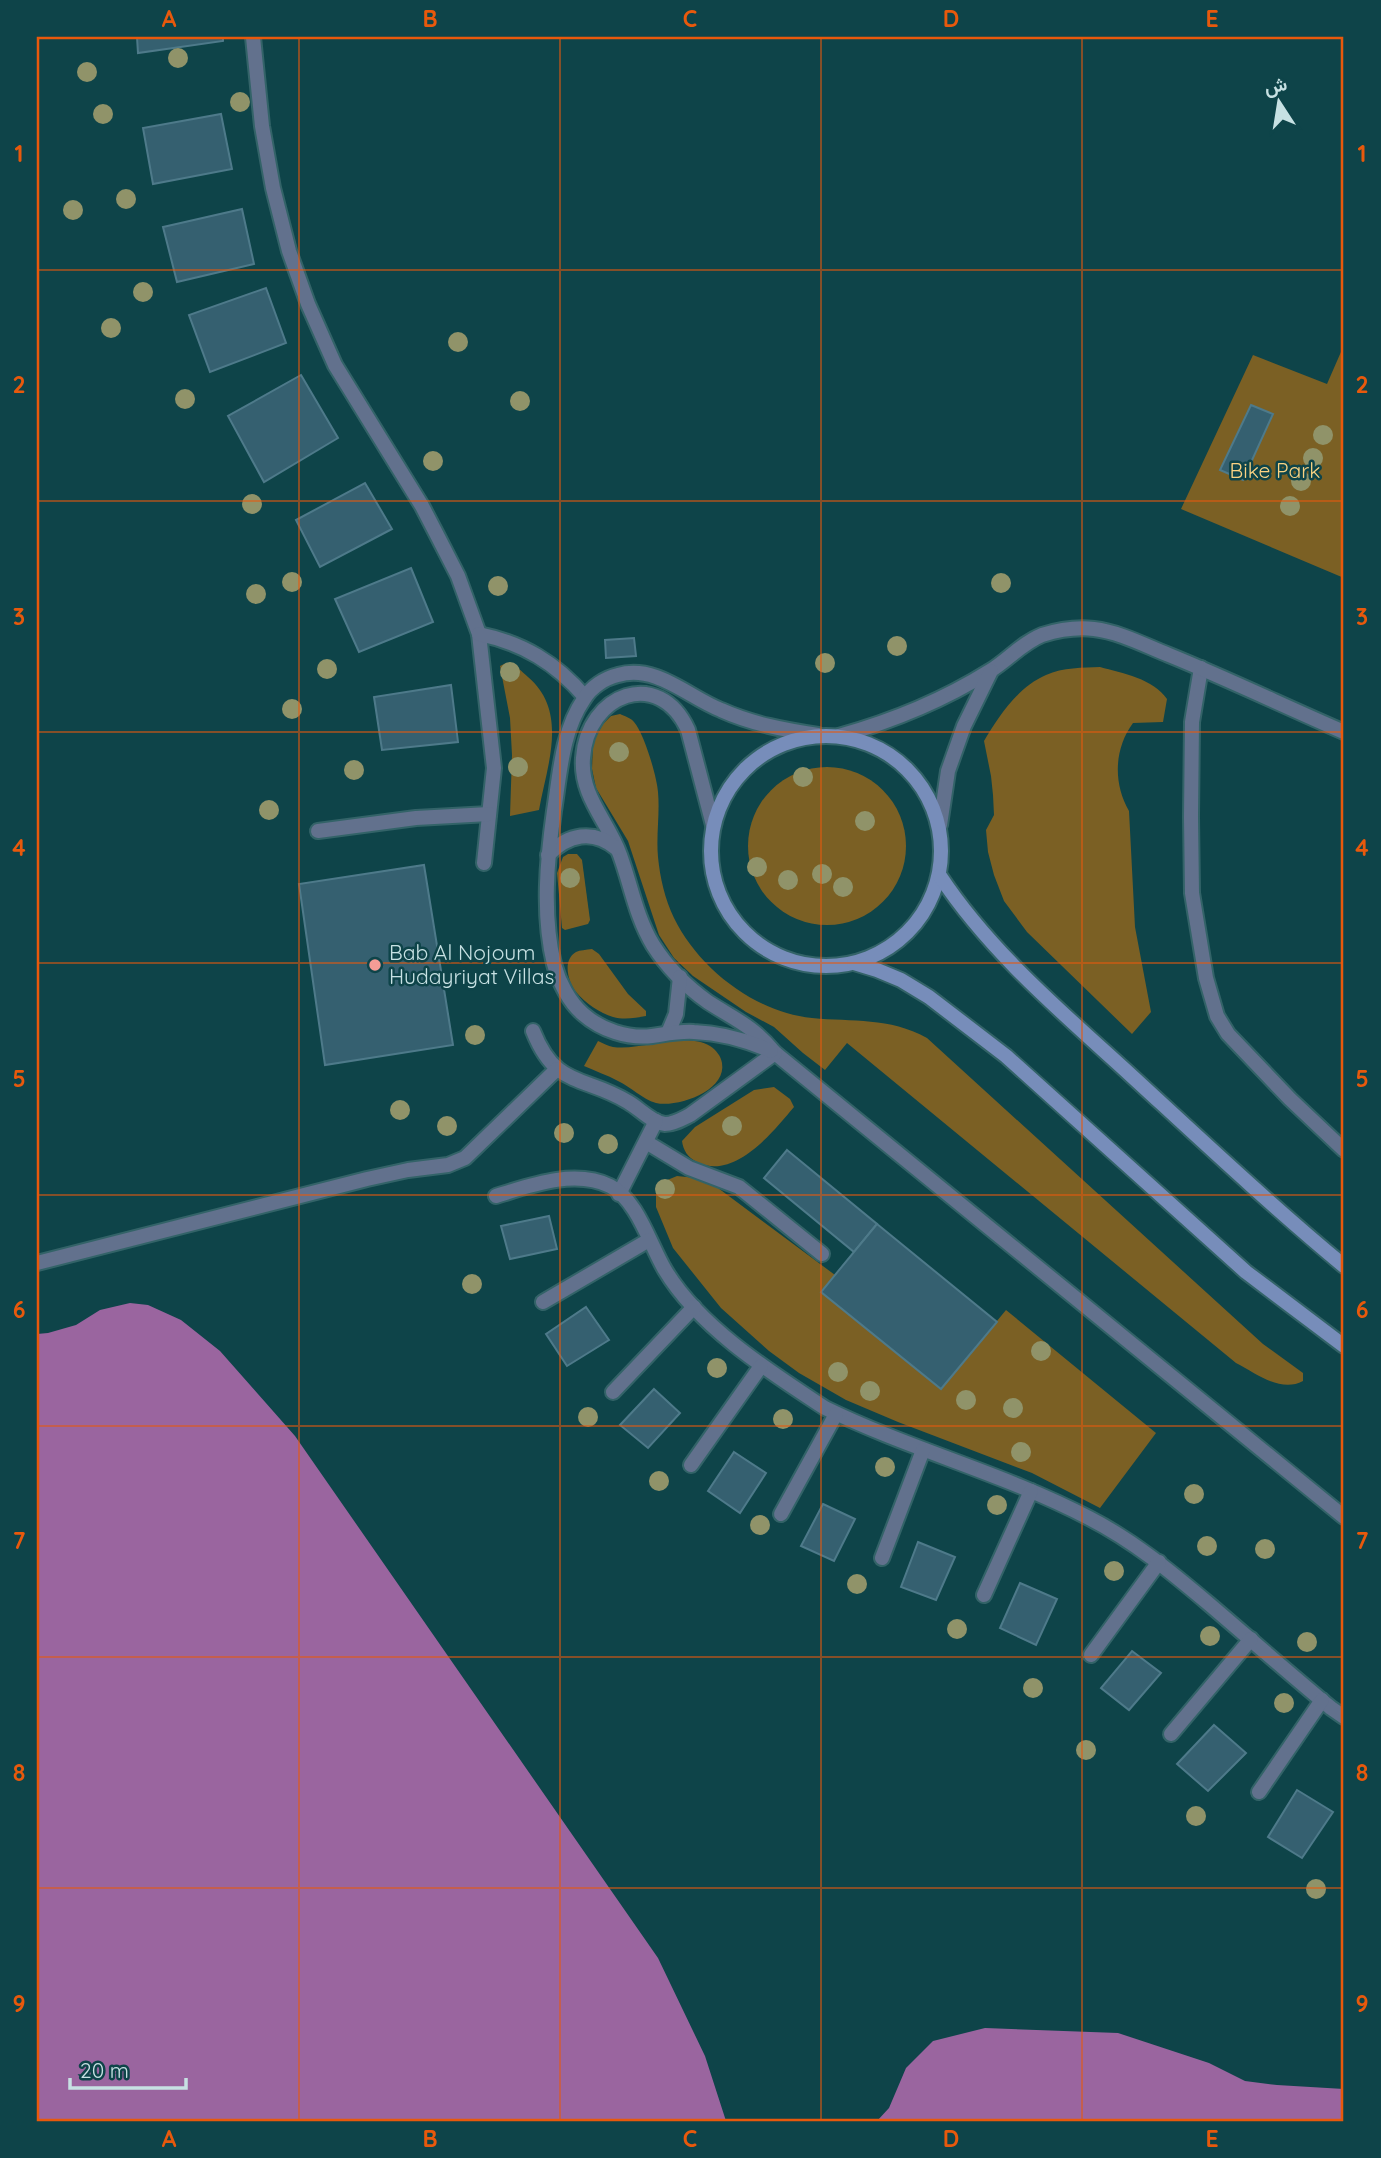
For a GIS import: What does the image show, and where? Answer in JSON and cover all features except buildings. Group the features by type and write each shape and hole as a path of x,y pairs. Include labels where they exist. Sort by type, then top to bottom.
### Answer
{"main road":[{"path":"839,736 863,741 884,751 904,764 926,792 940,825 943,850 940,876 931,900 917,922 899,941 877,954 852,963 827,966 801,964 776,955 754,941 736,923 722,901 713,877 710,850 713,825 730,786 743,770 759,757 797,738 839,736"},
{"path":"940,876 960,907 1025,978 1288,1220 1344,1266"},
{"path":"852,963 877,970 910,985 1006,1056 1246,1272 1344,1346"}],"lane":[{"path":"253,37 262,127 273,188 289,251 308,304 335,365 422,506 458,576 479,634 494,768 484,863"},
{"path":"839,736 928,706 991,671 1027,643 1041,636 1076,629 1095,629 1118,635 1201,668 1344,732"},
{"path":"479,634 500,638 538,655 564,674 585,697"},
{"path":"1201,668 1192,722 1192,893 1206,978 1217,1016 1228,1034 1290,1100 1344,1150"},
{"path":"940,825 948,771 964,726 991,671"},
{"path":"775,1053 755,1044 712,1033 668,1033 650,1036 613,1031 581,1012 569,998 560,982 551,947 548,855 557,787 567,736 585,697 607,679 620,674 646,674 659,678 730,714 785,730 818,736"},
{"path":"713,825 693,746 683,718 674,707 663,699 643,694 622,697 610,702 599,712 586,739 583,755 584,779 591,802 619,852 644,928 666,963 710,1003 751,1028 775,1053 1344,1517"},
{"path":"318,831 416,818 489,814"},
{"path":"548,855 564,841 584,835 598,837 619,852"},
{"path":"668,1033 676,1014 680,977"},
{"path":"533,1031 538,1045 557,1069 581,1083 612,1093 656,1121 668,1124 690,1115 775,1053"},
{"path":"37,1264 367,1179 448,1165 465,1158 557,1069"},
{"path":"619,1194 656,1121"},
{"path":"646,1142 689,1168 739,1187 822,1254"},
{"path":"496,1196 537,1183 586,1178 612,1187 631,1206 666,1271 694,1307 761,1366 836,1414 875,1432 1031,1491 1125,1538 1159,1562 1344,1717"},
{"path":"543,1301 649,1240"},
{"path":"613,1392 694,1307"},
{"path":"691,1465 761,1366"},
{"path":"781,1514 836,1414"},
{"path":"882,1558 923,1450"},
{"path":"984,1595 1031,1491"},
{"path":"1091,1655 1159,1562"},
{"path":"1171,1734 1251,1639"},
{"path":"1259,1791 1322,1700"}],"green space":[{"name":"Bike Park","path":"1344,345 1344,578 1181,509 1253,355 1327,384"},
{"path":"506,663 520,670 541,691 552,723 550,757 539,810 510,816 510,718 500,666"},
{"path":"1100,667 1146,682 1167,699 1163,722 1133,723 1119,755 1118,778 1129,811 1135,927 1151,1012 1132,1034 1027,932 1004,901 988,852 986,830 994,815 991,776 984,741 996,722 1010,703 1036,680 1073,668"},
{"path":"620,714 631,719 638,728 655,776 658,800 658,857 668,903 685,937 714,970 750,997 791,1014 885,1023 927,1038 1263,1344 1303,1373 1303,1381 1286,1385 1278,1383 1236,1363 847,1043 825,1070 774,1027 746,1012 693,976 674,958 659,935 628,841 596,788 592,769 593,742 603,724 611,716"},
{"path":"827,767 857,773 883,790 900,816 906,846 900,876 883,902 857,919 827,925 797,919 771,902 754,876 748,846 754,816 771,790 797,773"},
{"path":"577,854 582,860 590,920 588,924 565,930 562,928 557,873 563,857"},
{"path":"592,949 599,954 628,994 646,1011 646,1016 625,1019 613,1017 593,1007 576,992 569,977 569,960 576,952"},
{"path":"688,1040 700,1042 718,1053 722,1063 721,1073 717,1082 699,1095 676,1103 656,1103 614,1079 584,1066 598,1041 613,1047"},
{"path":"774,1087 790,1099 794,1107 751,1151 725,1165 711,1166 697,1162 686,1153 682,1141 695,1127 754,1090"},
{"path":"677,1176 696,1178 714,1185 835,1275 822,1292 941,1389 1006,1310 1156,1433 1100,1508 1032,1473 846,1400 799,1373 769,1351 721,1308 673,1248 656,1207 656,1187"}],"shaded area":[{"path":"130,1303 148,1305 181,1320 220,1351 295,1436 658,1958 705,2056 726,2121 37,2121 37,1334 76,1325 100,1310"},
{"path":"985,2028 1118,2033 1209,2063 1245,2081 1344,2089 1344,2121 877,2121 889,2108 906,2068 933,2041"}],"place":[{"name":"Bab Al Nojoum Hudayriyat Villas","path":"375,965"}]}
